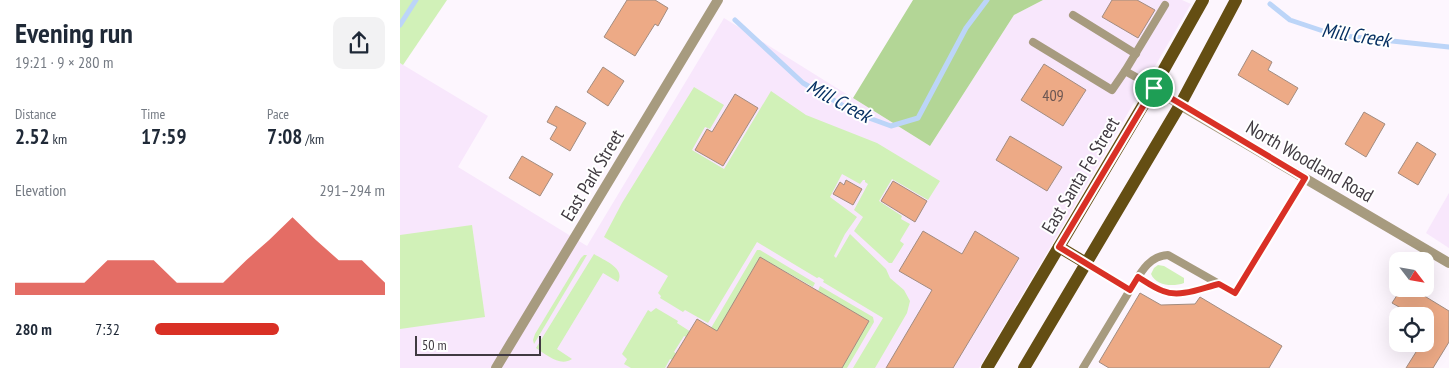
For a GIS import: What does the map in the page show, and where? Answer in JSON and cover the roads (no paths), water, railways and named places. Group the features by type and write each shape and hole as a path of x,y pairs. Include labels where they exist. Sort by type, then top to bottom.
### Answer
{"main road":[{"name":"East Santa Fe Street","path":"987,368 1154,88 1203,0"},
{"path":"1024,368 1180,105 1236,0"},
{"path":"1059,247 1086,263"}],"street":[{"name":"East Park Street","path":"496,368 718,0"},
{"name":"North Woodland Road","path":"1154,88 1449,263"}],"lane":[{"path":"1033,42 1112,90 1165,5"},
{"path":"1073,15 1136,54"},
{"path":"1125,71 1154,88"},
{"path":"1083,368 1146,265 1159,255 1168,254 1235,293 1305,178"},
{"path":"1086,263 1130,290"},
{"path":"1138,277 1163,291 1172,293 1186,292 1219,284"}],"waterway":[{"name":"Mill Creek","path":"400,25 416,0"},
{"name":"Mill Creek","path":"735,20 803,83 858,114 891,126 918,118 966,28 987,0"},
{"name":"Mill Creek","path":"1270,4 1290,20 1335,35 1449,47"}]}
